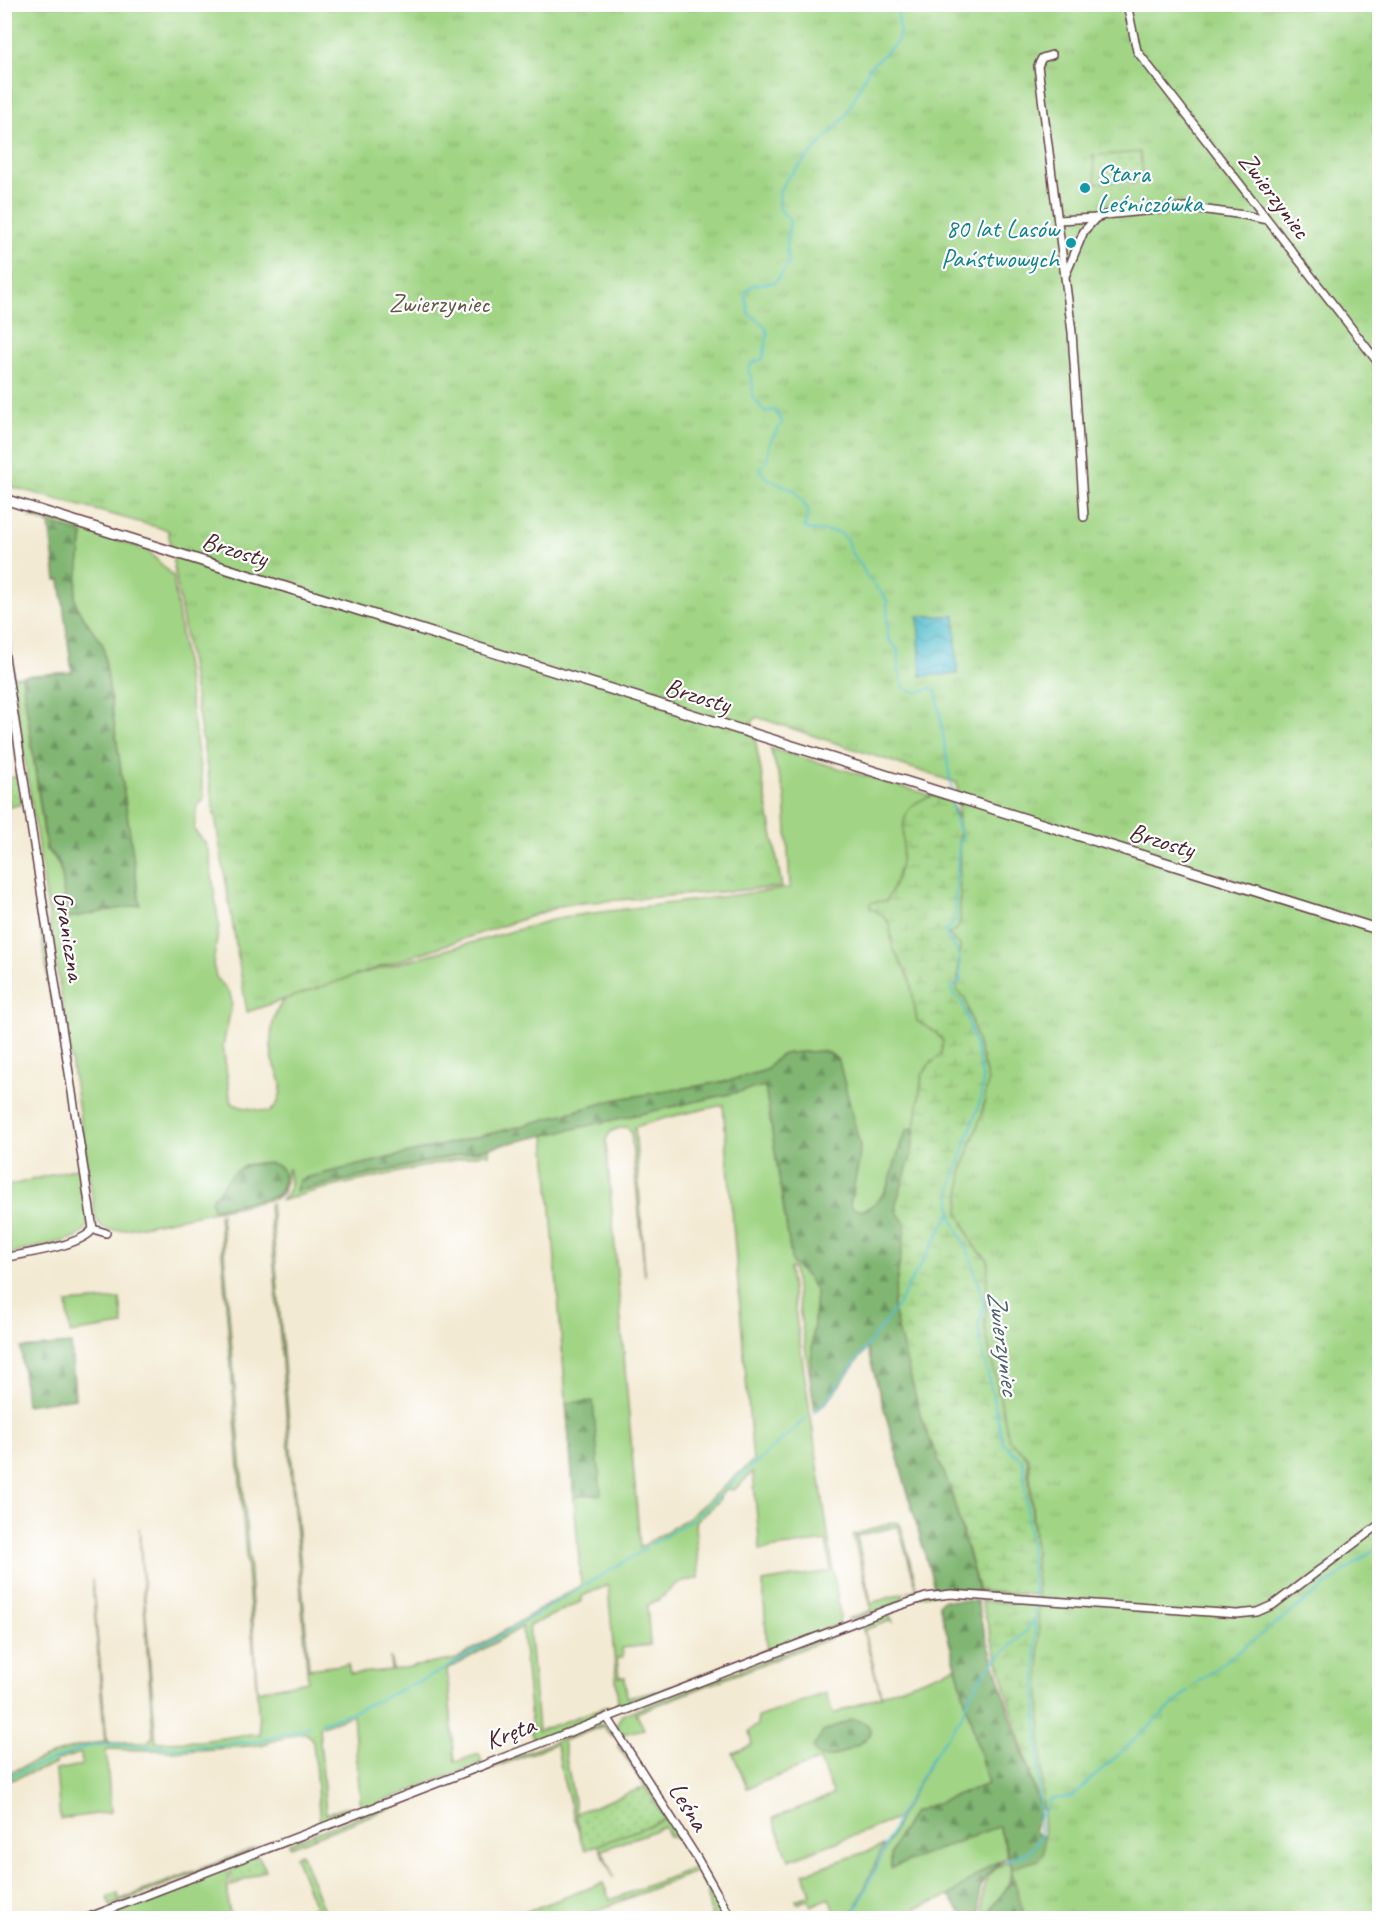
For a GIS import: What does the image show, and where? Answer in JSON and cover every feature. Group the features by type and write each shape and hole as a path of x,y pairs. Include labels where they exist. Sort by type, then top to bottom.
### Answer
{"street":[{"name":"Zwierzyniec","path":"1127,4 1137,51 1380,365"},
{"path":"1052,55 1042,58 1038,66 1066,274 1076,373 1084,517"},
{"path":"1058,220 1096,218 1104,215 1185,207 1268,220"},
{"path":"1066,274 1084,231 1096,218"},
{"name":"Brzosty","path":"4,499 1380,930"},
{"name":"Graniczna","path":"4,650 93,1229"},
{"path":"4,1258 74,1242 87,1236 93,1229 106,1233"},
{"name":"Kręta","path":"87,1918 888,1609 926,1597 951,1594 1237,1614 1257,1612 1273,1605 1380,1524"},
{"name":"Leśna","path":"607,1717 697,1858 731,1918"}],"green space":[{"path":"4,5 1379,5 1379,1918 1025,1918 1011,1868 1039,1860 1044,1853 1038,1601 1029,1458 1009,1440 985,1329 988,1260 974,1246 959,1213 962,1170 983,1111 988,1080 965,998 957,991 960,945 948,934 957,929 960,923 957,783 757,717 752,722 782,887 567,904 247,1012 168,530 5,485"},
{"path":"1140,152 1143,177 1139,183 1132,184 1129,181 1096,183 1093,156"},
{"path":"36,514 150,551 173,576 204,797 197,806 194,830 206,844 209,854 219,926 213,964 216,977 230,993 232,1003 223,1046 230,1097 233,1104 241,1107 269,1112 279,1100 281,1083 272,1056 272,1029 280,1005 293,993 563,917 790,888 785,795 770,748 951,801 962,828 1017,1448 1038,1595 949,1591 978,1591 950,1487 922,1420 903,1137 895,1170 886,1190 871,1206 861,1211 852,1208 850,1203 854,1188 831,1054 823,1051 788,1053 779,1056 766,1070 728,1081 618,1099 518,1127 305,1178 299,1180 297,1191 489,1148 489,1155 485,1153 318,1190 280,1201 289,1191 288,1168 283,1193 274,1199 127,1229 112,1230 100,1225 95,1215 6,637 8,635 14,677 22,676 46,850 58,863 63,881 63,918 140,904 103,645 77,608 75,597 83,534 30,517","holes":["272,1164 280,1168 282,1190 276,1196 213,1209 213,1197 245,1165"]},
{"path":"49,523 83,534 75,597 77,608 103,645 140,905 63,919 63,881 58,863 47,850 22,676 72,672 60,580 56,580"},
{"path":"18,776 22,804 5,808 5,779"},
{"path":"932,796 951,801 962,828 1005,1210 1038,1595 979,1591 950,1487 922,1420 894,1313 893,1305 905,1231 905,1223 898,1213 896,1204 912,1153 922,1075 941,1054 943,1041 935,1032 917,1021 910,980 892,946 890,925 883,915 870,908 870,904 886,901 894,885 901,862 903,827 907,812 912,806"},
{"path":"33,880 37,880 55,998 51,999"},
{"path":"823,1051 839,1061 860,1146 850,1203 852,1208 861,1211 873,1205 881,1197 892,1175 902,1139 908,1129 915,1128 912,1153 896,1204 898,1213 905,1223 905,1231 893,1305 894,1313 922,1420 950,1487 978,1591 935,1590 867,1348 826,1403 815,1412 810,1378 816,1292 809,1279 792,1263 765,1086 296,1191 298,1182 305,1178 518,1127 618,1099 728,1081 766,1070 779,1056 788,1053"},
{"path":"765,1086 792,1263 809,1279 816,1292 810,1378 793,1268 789,1269 840,1616 839,1624 754,1658 753,1655 767,1649 763,1582 831,1571 826,1541 760,1550 753,1472 734,1490 727,1489 721,1494 719,1501 695,1522 699,1578 676,1584 660,1599 647,1605 650,1645 622,1648 623,1657 617,1658 619,1677 625,1677 627,1697 654,1691 654,1693 714,1670 715,1672 618,1709 608,1585 582,1596 582,1601 529,1626 538,1731 608,1706 611,1712 536,1741 530,1732 532,1731 522,1627 447,1670 455,1762 479,1754 482,1763 361,1810 353,1715 319,1727 326,1814 350,1806 351,1813 110,1906 107,1897 118,1893 119,1900 320,1823 313,1741 306,1733 299,1733 261,1745 212,1749 183,1751 106,1749 111,1812 60,1819 56,1770 82,1765 81,1753 5,1782 4,1775 41,1759 79,1746 105,1742 92,1579 107,1742 148,1742 153,1736 139,1528 156,1742 200,1741 260,1734 219,1215 221,1214 250,1573 257,1691 308,1681 269,1205 271,1204 309,1669 348,1664 350,1674 391,1670 390,1657 393,1670 457,1659 581,1585 545,1135","holes":["723,1105 753,1461 688,1518 640,1548 606,1141 609,1134 616,1129 626,1127 631,1132 645,1276 635,1127"]},
{"path":"259,1163 273,1164 281,1169 284,1178 276,1196 213,1209 211,1201 213,1197 232,1174 242,1167"},
{"path":"81,1167 88,1223 86,1229 76,1238 5,1255 4,1187"},
{"path":"120,1299 123,1325 70,1333 67,1303"},
{"path":"71,1344 75,1398 26,1405 21,1348"},
{"path":"593,1401 601,1494 574,1497 566,1403"},
{"path":"894,1522 899,1523 918,1592 934,1586 937,1591 949,1591 915,1597 908,1592 917,1589 898,1526 857,1536 871,1603 904,1593 902,1601 853,1620 847,1619 872,1610 853,1535"},
{"path":"943,1600 977,1601 1040,1809 1034,1830 1040,1838 1046,1832 1343,1918 991,1918 991,1909 1008,1887 1011,1875 1008,1854 999,1826 891,1868 891,1854 896,1841 913,1812 988,1784 939,1604"},
{"path":"981,1601 1051,1605 1060,1790 1040,1809"},
{"path":"887,1613 893,1622 889,1621 864,1630 881,1695 956,1667 988,1784 913,1812 896,1841 891,1854 891,1867 999,1826 1008,1857 991,1865 949,1896 890,1918 852,1918 900,1817 933,1757 897,1819 789,1860 773,1818 833,1795 820,1760 747,1788 733,1753 752,1745 749,1731 757,1725 758,1717 826,1693 833,1714 881,1696 862,1626 636,1713 644,1729 623,1734 616,1725 622,1715"},
{"path":"852,1719 867,1724 871,1733 868,1737 856,1746 834,1756 817,1755 813,1747 823,1732"},
{"path":"603,1723 608,1727 612,1737 603,1726 563,1741 581,1840 555,1744 290,1847 289,1843"},
{"path":"618,1746 631,1760 690,1852 688,1856 676,1838 669,1836 664,1827 602,1850 614,1878 598,1845 666,1819"},
{"path":"645,1787 666,1819 585,1850 576,1813"},
{"path":"883,1846 861,1897 849,1918 838,1918 829,1898 811,1906 808,1899 798,1904 796,1900 811,1894 804,1873"},
{"path":"301,1853 324,1911 304,1918 288,1918 315,1907 295,1856"},
{"path":"256,1856 259,1857 266,1870 231,1886 233,1865"},
{"path":"1004,1860 981,1884 979,1898 981,1918 965,1918 949,1896 991,1865"},
{"path":"1009,1861 1011,1872 1006,1889 993,1907 991,1918 984,1918 984,1884 992,1872"},
{"path":"692,1863 696,1863 727,1918 712,1918 707,1889 697,1871 578,1918 509,1918 603,1883 610,1900 694,1868"},
{"path":"224,1868 228,1873 228,1904 231,1918 95,1918"}],"water":[{"path":"918,616 955,616 957,674 921,676"}],"waterway":[{"name":"Zwierzyniec","path":"897,4 900,35 896,43 869,68 845,117 789,176 779,192 780,209 790,221 786,247 789,264 775,282 753,285 745,293 749,314 764,325 768,334 763,359 752,363 748,370 753,384 752,396 765,412 775,410 782,422 770,443 766,463 760,468 762,473 765,477 791,489 798,495 809,511 804,527 809,530 839,532 846,538 852,554 887,600 888,639 898,650 899,670 904,688 917,692 930,688 936,690 952,791"},
{"name":"Zwierzyniec","path":"951,801 957,826 963,839 959,843 956,921 945,931 960,959 961,980 951,989 953,994 962,1001 983,1081 980,1101 950,1191 952,1218 971,1258 984,1304 978,1329 1003,1443 1023,1461 1034,1595 1040,1838 1029,1851 1006,1861"},
{"path":"815,1411 827,1400 897,1306 950,1214"},
{"path":"727,1488 807,1418"},
{"path":"651,1545 694,1518 721,1494"},
{"path":"1194,1685 1380,1545"},
{"path":"321,1723 352,1712 438,1673 647,1548"},
{"path":"851,1918 898,1818 932,1758 960,1719 973,1688 990,1666 1026,1631 1034,1619"},
{"path":"1042,1816 1051,1799 1072,1797 1188,1691"},
{"path":"4,1778 86,1747 109,1744 182,1748 260,1741 311,1726"}],"place":[{"name":"Stara Leśniczówka","path":"1085,188"},
{"name":"80 lat Lasów Państwowych","path":"1071,243"}]}
